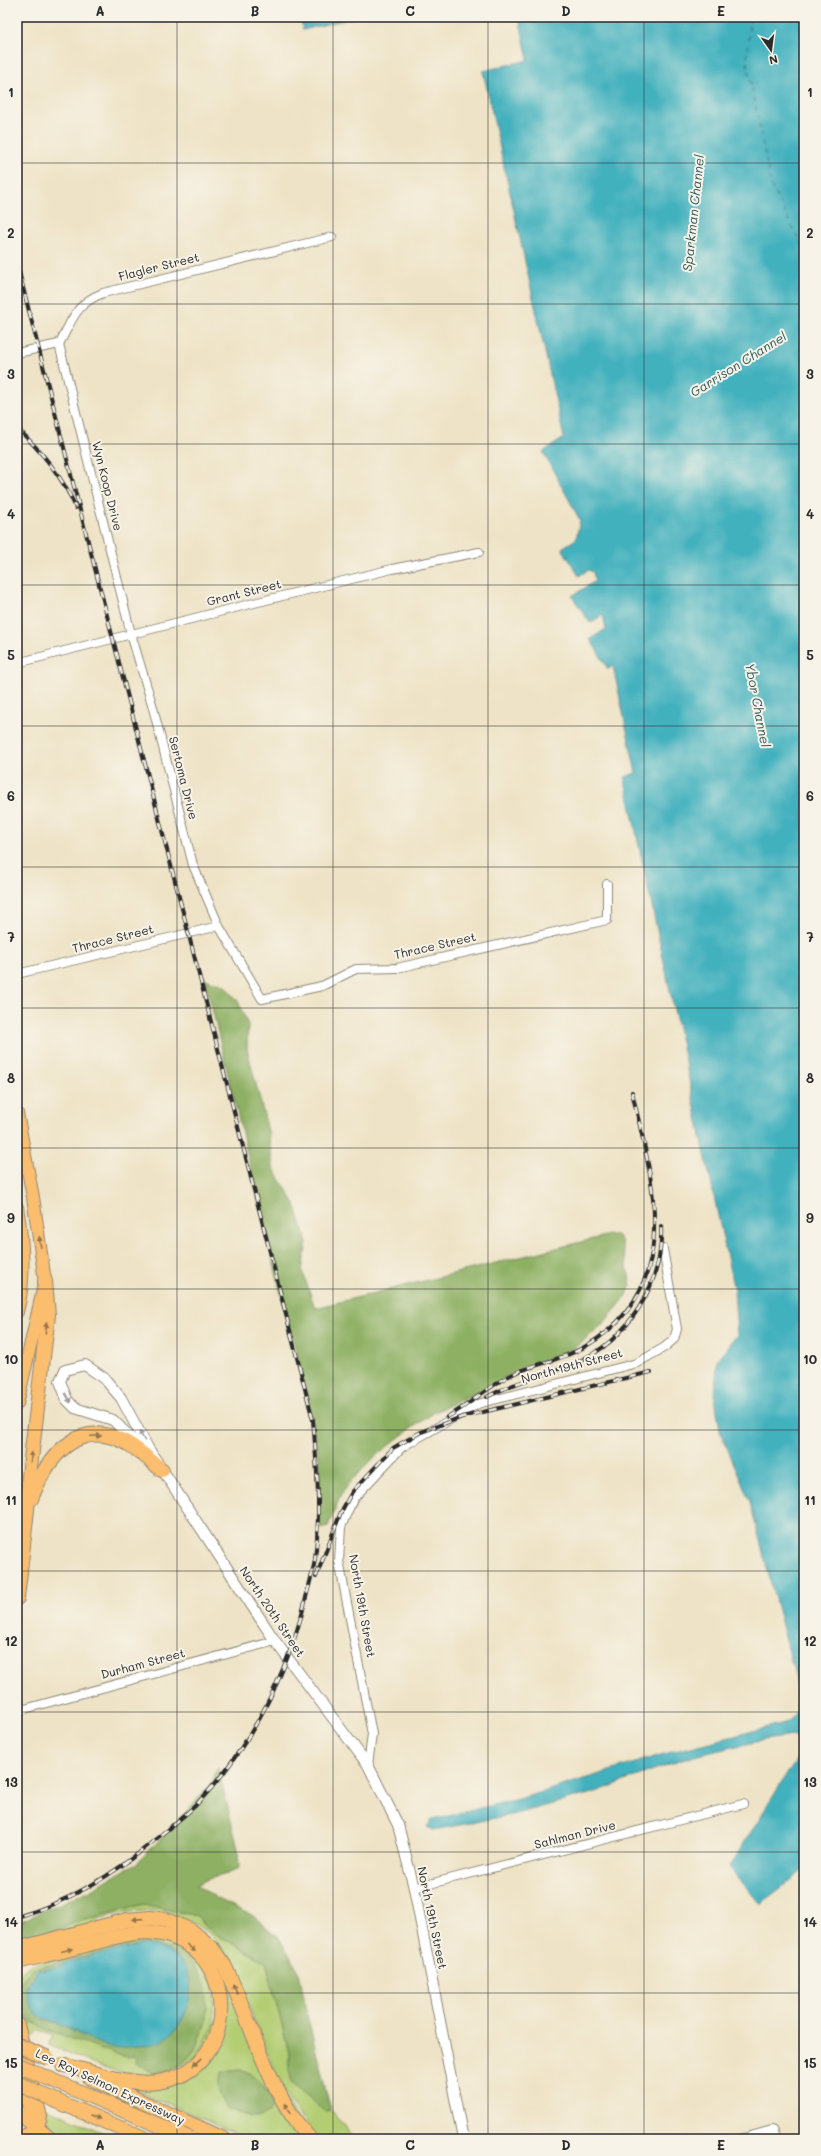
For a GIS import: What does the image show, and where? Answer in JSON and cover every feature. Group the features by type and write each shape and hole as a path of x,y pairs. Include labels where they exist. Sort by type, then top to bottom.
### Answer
{"highway":[{"path":"17,1598 27,1510 29,1476 48,1315 45,1281"},
{"path":"27,1510 44,1469 53,1456 67,1444 84,1437 101,1436 118,1438 133,1447 162,1470"},
{"path":"17,1949 135,1919 166,1920 192,1931 211,1947 224,1965 277,2090 292,2116 310,2139"},
{"path":"17,1969 23,1961 132,1934 154,1933 175,1938 193,1949 208,1965 217,1984 221,2005 216,2034 204,2056 184,2072 167,2080 147,2083 63,2065"},
{"path":"17,2025 40,2117 39,2134"},
{"name":"Lee Roy Selmon Expressway","path":"17,2045 224,2139"},
{"path":"17,2065 191,2139"},
{"path":"17,2084 146,2139"},
{"path":"17,2112 39,2134 50,2139"}],"main road":[{"path":"17,1113 34,1197 45,1281 17,1404"},
{"path":"17,1206 22,1241 18,1305"},
{"path":"17,2065 21,2084 39,2134 17,2139"}],"street":[{"name":"Flagler Street","path":"59,344 78,309 88,299 103,293 332,237"},
{"path":"17,353 59,344"},
{"name":"Wyn Koop Drive","path":"59,344 131,634"},
{"name":"Grant Street","path":"17,664 392,569 479,552"},
{"name":"Sertoma Drive","path":"131,634 152,704 193,866 218,926"},
{"name":"Thrace Street","path":"17,974 218,926 262,999 322,986 356,969 397,968 607,920 607,884"},
{"name":"North 19th Street","path":"463,2139 414,1888 398,1825 368,1765 372,1734 339,1561 341,1527 353,1500 402,1447 478,1404 636,1363 665,1347 674,1339 677,1329 663,1249"},
{"name":"North 20th Street","path":"162,1470 113,1420 75,1408 67,1400 60,1381 65,1370 85,1365 104,1378 121,1398 162,1470 275,1642 368,1765"},
{"name":"Durham Street","path":"17,1711 275,1642"},
{"name":"Sahlman Drive","path":"414,1888 742,1804"},
{"path":"740,2139 772,2130 774,2139"}],"green space":[{"path":"205,979 224,985 238,1001 248,1025 247,1049 268,1131 273,1167 295,1204 307,1242 302,1270 315,1308 609,1235 617,1235 621,1240 631,1285 626,1297 603,1324 571,1351 523,1367 489,1387 435,1412 379,1453 351,1481 341,1495 328,1526 321,1528 319,1520 319,1459 299,1361 287,1319"},
{"path":"218,1768 238,1849 239,1868 196,1885 220,1900 252,1915 279,1938 299,1971 306,2011 331,2111 326,2112 292,2083 289,2071 289,2053 266,1962 212,1932 197,1916 143,1904 74,1923 48,1933 17,1940 17,1923 86,1892 137,1863 178,1821 210,1785"},
{"path":"143,1904 197,1916 212,1932 266,1962 289,2053 289,2071 326,2112 331,2111 355,2139 319,2139 305,2124 284,2090 275,2071 231,1964 218,1943 206,1932 191,1922 166,1913 143,1911 130,1912 98,1919 99,1924 17,1945 17,1940 48,1933 74,1923"},
{"path":"124,1924 165,1924 211,1952 306,2139 248,2139 132,2088 184,2078 226,2006 185,1938 87,1937","holes":["240,2069 248,2072 269,2112 264,2115 253,2117 243,2115 227,2108 222,2071"]},
{"path":"157,1937 192,1953 214,1985 214,2027 196,2056 183,2066 163,2075 148,2077 103,2068 49,2045 54,2035 38,2030 31,2038 24,2035 17,1996 21,2014 31,2022 122,2056 137,2056 140,2064 153,2073 168,2071 185,2061 198,2046 207,2009 201,1976 184,1954 170,1947 167,1950 148,1942 136,1941 31,1970 17,1986 20,1974 24,1969 30,1966 126,1939"},
{"path":"136,1941 148,1942 167,1949 170,1947 179,1948 190,1960 205,1985 207,1999 204,2029 191,2055 180,2065 168,2071 152,2073 136,2062 137,2056 122,2056 45,2029 21,2014 17,1986 31,1970","holes":["145,1944 111,2048 60,2025 39,2018 38,1970 45,1970 91,1956"]},
{"path":"240,2069 251,2075 261,2084 271,2100 273,2106 263,2116 252,2117 227,2108 221,2098 218,2086 222,2071"},
{"path":"43,2107 118,2139 64,2139 53,2134"}],"water":[{"path":"300,17 356,17 303,30"},
{"path":"519,17 804,17 804,1743 792,1736 764,1740 685,1758 596,1792 520,1813 434,1830 427,1827 432,1820 526,1797 664,1754 788,1722 803,1706 749,1499 720,1431 715,1398 717,1361 737,1335 734,1290 626,785 625,777 636,773 613,666 608,669 590,639 606,629 603,615 590,623 572,596 595,581 593,572 588,570 579,576 562,548 576,539 580,520 543,452 564,438 483,71 528,60"},
{"path":"804,1747 804,1870 760,1904 729,1867"},
{"path":"145,1944 160,1948 174,1955 182,1963 190,1981 189,2001 182,2020 177,2028 162,2041 136,2046 108,2047 68,2028 44,2019 35,2012 31,2006 26,1987 38,1970 45,1970 91,1956"}],"ferry route":[{"path":"750,17 747,62 771,186 804,249"}],"railway":[{"path":"17,264 313,1420 318,1507 317,1541 314,1564 297,1630 276,1685 249,1737 232,1761 195,1806 124,1864 91,1886 73,1895 36,1911 17,1917"},
{"path":"17,428 51,465 76,508"},
{"path":"447,1417 513,1374 568,1355 586,1346 617,1322 638,1294 650,1264 654,1231 653,1197 648,1162 632,1092"},
{"path":"487,1397 520,1382 575,1363 594,1353 611,1340 626,1325 639,1308 649,1289 656,1268 660,1247 661,1226"},
{"path":"316,1577 341,1512 352,1492 393,1448 421,1432 462,1417 651,1372"}],"water label":[{"name":"Sparkman Channel","path":"693,213"},
{"name":"Garrison Channel","path":"738,364"},
{"name":"Ybor Channel","path":"758,705"}]}
